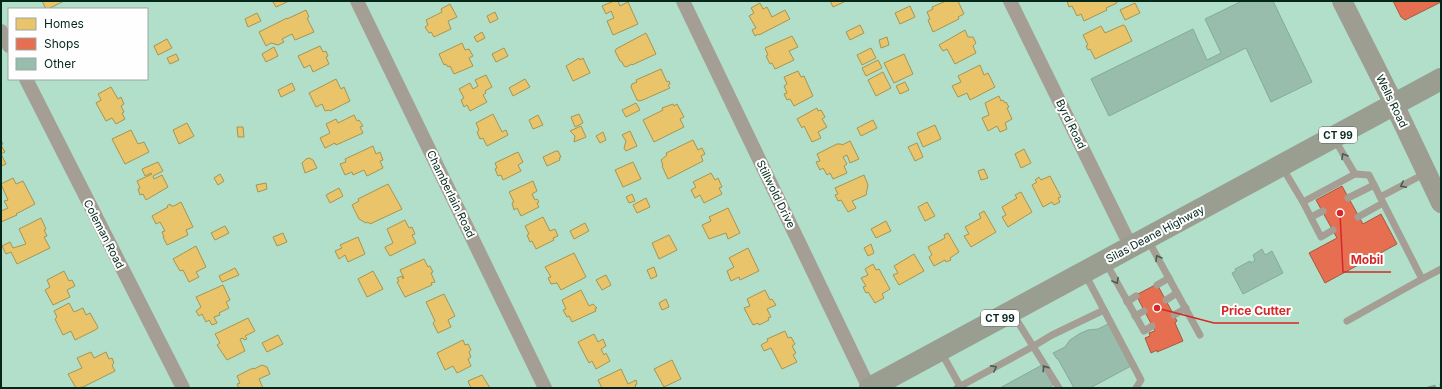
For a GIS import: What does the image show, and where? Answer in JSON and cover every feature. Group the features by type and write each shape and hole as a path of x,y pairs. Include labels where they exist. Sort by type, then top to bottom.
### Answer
{"main road":[{"name":"Wells Road","path":"1342,1 1441,203"},
{"name":"Silas Deane Highway","path":"870,388 1441,79"}],"street":[{"name":"Chamberlain Road","path":"357,1 545,388"},
{"name":"Stillwold Drive","path":"683,1 870,388"},
{"name":"Byrd Road","path":"1010,1 1139,242"},
{"path":"1,30 8,44"},
{"name":"Coleman Road","path":"27,80 183,388"}],"lane":[{"path":"1334,138 1355,174"},
{"path":"1282,166 1321,237 1333,230"},
{"path":"1358,217 1381,200 1426,173"},
{"path":"1303,202 1355,174 1369,175 1422,279"},
{"path":"1348,198 1374,185"},
{"path":"1311,217 1323,212"},
{"path":"1139,242 1169,278 1200,335"},
{"path":"1104,261 1144,331 1152,326"},
{"path":"1348,321 1441,269"},
{"path":"1084,272 1141,380 1136,388"},
{"path":"1157,285 1169,278"},
{"path":"1166,300 1177,293"},
{"path":"1127,302 1136,296"},
{"path":"1174,315 1186,308"},
{"path":"940,350 958,387 1052,335 1104,310"},
{"path":"1135,316 1144,311"},
{"path":"1012,312 1058,388"}],"building: Homes":[{"path":"42,1 64,1 50,8 46,8"},
{"path":"289,1 276,7 273,2"},
{"path":"618,1 620,6 628,2 638,24 613,35 607,21 614,18 611,11 606,14 602,6"},
{"path":"830,1 846,1 833,7"},
{"path":"946,1 958,1 964,14 958,17 959,19 933,32 928,20 930,19 927,12 933,9 932,7"},
{"path":"1067,1 1116,1 1117,3 1106,8 1107,10 1084,21 1081,14 1077,16 1072,6 1069,7"},
{"path":"760,3 763,9 767,7 772,17 785,10 790,19 755,36 752,30 756,28 749,16 754,13 751,8"},
{"path":"1135,3 1140,13 1125,20 1120,10"},
{"path":"450,4 457,17 448,21 451,29 434,37 425,27 428,25 426,20 442,12 441,9"},
{"path":"910,6 915,17 900,24 895,13"},
{"path":"306,10 309,17 307,18 314,32 295,40 292,34 282,39 284,42 278,45 271,43 266,46 259,32"},
{"path":"495,12 498,19 490,23 487,16"},
{"path":"257,13 261,21 248,27 245,19"},
{"path":"860,25 864,33 850,40 846,32"},
{"path":"1123,25 1125,26 1132,41 1095,59 1090,49 1088,50 1086,46 1088,45 1083,35 1101,26 1105,33"},
{"path":"965,30 968,37 973,37 976,43 973,46 976,53 955,64 947,49 943,51 939,45"},
{"path":"482,32 485,38 477,42 474,37"},
{"path":"646,33 656,54 632,65 626,67 624,66 615,51 616,49"},
{"path":"792,36 798,47 789,51 794,60 775,69 772,63 770,64 766,56 768,55 765,48"},
{"path":"887,37 889,45 881,48 879,40"},
{"path":"167,39 172,48 158,55 154,46"},
{"path":"462,43 465,50 469,49 473,56 469,58 473,66 454,74 450,66 448,67 446,64 444,65 439,54"},
{"path":"320,46 323,52 326,51 328,56 326,57 329,64 313,72 310,65 304,68 298,56"},
{"path":"274,47 278,56 266,62 262,54"},
{"path":"504,48 508,56 496,62 492,54"},
{"path":"871,48 876,58 862,65 857,55"},
{"path":"176,54 179,60 170,64 167,58"},
{"path":"904,54 913,74 894,83 884,63"},
{"path":"579,58 580,60 583,58 590,73 573,81 566,66"},
{"path":"878,60 882,68 866,76 862,68"},
{"path":"980,65 984,75 988,73 995,87 970,100 967,93 958,97 952,86 961,82 958,76"},
{"path":"661,69 667,82 669,81 670,84 668,85 670,88 640,101 637,100 631,87 632,84 637,82 636,80"},
{"path":"798,71 801,77 804,76 813,96 794,106 790,99 787,100 784,94 787,93 784,86 787,84 784,77"},
{"path":"883,72 891,88 876,96 868,80"},
{"path":"486,75 492,87 485,91 486,93 483,95 487,102 470,111 467,105 464,107 461,100 464,98 459,89 470,83 473,89 478,86 475,80"},
{"path":"336,79 341,89 344,87 350,101 330,111 325,111 322,104 316,107 309,93"},
{"path":"525,79 530,87 513,96 509,88"},
{"path":"905,82 909,90 900,94 896,86"},
{"path":"292,83 295,90 281,97 278,90"},
{"path":"111,87 118,99 121,97 124,104 121,106 125,119 116,124 112,118 106,121 96,103 101,100 98,94"},
{"path":"999,96 1001,101 1003,100 1005,103 1006,102 1009,107 1007,108 1012,119 1005,123 1007,129 1000,132 997,126 988,131 982,118 989,115 985,103"},
{"path":"636,103 640,110 626,117 622,110"},
{"path":"673,104 674,106 677,104 684,117 680,119 684,127 654,142 643,120 663,110 662,108"},
{"path":"817,108 818,111 821,110 825,117 822,119 827,127 818,132 821,138 812,142 804,126 802,128 797,119"},
{"path":"493,114 502,132 506,130 508,135 487,146 483,138 480,139 477,132 479,130 476,123"},
{"path":"579,114 583,123 575,127 571,117"},
{"path":"354,115 357,121 359,120 363,126 360,127 363,133 336,145 335,143 325,148 320,138 330,133 326,124 336,119 338,123"},
{"path":"538,115 543,125 533,129 529,120"},
{"path":"873,120 877,128 861,136 857,128"},
{"path":"187,123 194,136 179,144 173,130"},
{"path":"935,125 941,139 923,147 917,133"},
{"path":"581,126 586,137 574,142 575,136 570,131"},
{"path":"237,127 243,127 244,137 238,137"},
{"path":"131,130 138,144 144,142 149,152 125,164 112,139"},
{"path":"630,131 637,146 626,151 624,148 626,141 622,135"},
{"path":"603,132 606,140 600,143 596,136"},
{"path":"693,140 698,150 702,148 705,154 701,156 703,161 668,179 661,160 667,155 666,153"},
{"path":"850,141 859,159 850,163 847,155 843,157 847,164 844,166 847,173 833,179 830,173 827,175 823,168 820,170 816,162 820,161 817,154 837,144 842,145"},
{"path":"917,143 923,157 915,161 908,147"},
{"path":"1,145 5,152 1,154"},
{"path":"373,146 376,154 380,152 383,160 380,161 383,168 367,176 364,170 353,175 352,172 345,175 340,164 346,162 345,159"},
{"path":"1024,149 1031,163 1021,168 1015,154"},
{"path":"558,151 561,157 559,158 560,160 547,166 543,157"},
{"path":"518,152 523,162 518,165 521,171 503,180 501,175 498,176 495,169 497,168 495,163"},
{"path":"1,154 6,164 1,166"},
{"path":"309,158 313,160 317,168 305,173 302,163"},
{"path":"158,162 163,171 153,176 154,179 162,175 168,187 146,200 143,194 140,195 138,189 140,188 137,181 152,174 151,173 145,176 142,169"},
{"path":"633,162 641,179 623,187 615,170"},
{"path":"984,169 988,178 981,180 978,171"},
{"path":"711,173 715,180 718,178 722,187 719,188 722,194 704,203 700,195 695,198 691,190 696,187 693,182"},
{"path":"220,174 224,181 218,185 214,178"},
{"path":"864,175 868,185 866,195 852,201 856,208 848,212 841,200 838,201 835,195 838,194 835,188"},
{"path":"1050,176 1061,197 1058,198 1060,202 1054,205 1052,202 1043,207 1032,185 1037,182 1035,180 1039,177 1041,180"},
{"path":"13,178 16,184 23,181 35,204 16,214 17,215 1,222 1,211 8,208 4,201 8,200 1,184"},
{"path":"533,181 537,191 532,194 535,200 537,199 539,202 537,203 539,207 521,216 517,208 514,210 512,203 514,202 509,192"},
{"path":"266,183 267,189 258,192 256,185"},
{"path":"388,184 402,209 370,224 359,219 352,205 359,201 358,199"},
{"path":"339,188 343,196 330,203 326,195"},
{"path":"1021,192 1032,212 1008,227 1002,217 1006,215 1002,207 1017,198 1015,195"},
{"path":"632,194 635,201 629,203 626,197"},
{"path":"646,198 650,207 637,213 633,205"},
{"path":"181,202 193,227 186,230 188,235 167,245 162,232 165,231 160,222 156,224 152,216 168,207 167,206 170,204 171,206 174,206"},
{"path":"927,202 935,216 925,221 918,207"},
{"path":"728,208 740,233 728,239 726,233 709,239 702,225 711,221 709,217"},
{"path":"984,211 996,232 971,247 964,236 969,234 965,227 981,218 979,214"},
{"path":"543,217 550,231 555,229 558,236 553,238 554,240 536,249 532,241 530,242 527,235 529,234 525,226"},
{"path":"41,218 46,229 44,230 47,236 44,237 50,248 17,264 11,252 6,254 2,246 10,242 13,248 26,244 19,229"},
{"path":"405,220 409,228 412,227 415,234 412,235 416,243 390,256 385,247 393,243 387,229"},
{"path":"886,221 891,231 876,238 871,229"},
{"path":"585,223 589,231 574,239 570,231"},
{"path":"225,226 229,233 215,240 211,233"},
{"path":"283,233 287,242 277,246 273,237"},
{"path":"948,233 959,252 950,258 951,260 946,262 945,260 934,266 929,257 932,255 928,247 945,238 944,235"},
{"path":"669,235 677,250 659,259 652,243"},
{"path":"358,237 365,254 348,262 345,255 339,259 335,251 342,248 340,245"},
{"path":"871,244 874,253 868,256 864,248"},
{"path":"196,246 206,267 196,272 199,277 189,282 183,270 180,271 173,259"},
{"path":"748,248 759,271 740,280 739,277 731,281 727,271 734,267 729,258"},
{"path":"574,253 586,277 561,290 557,283 551,284 548,278 551,277 545,267"},
{"path":"914,254 924,271 899,285 893,275 898,273 894,266"},
{"path":"424,259 428,267 430,266 433,272 431,273 435,282 431,283 432,285 405,297 397,282 399,281 397,278 402,276 403,279 404,278 400,270"},
{"path":"873,264 876,270 879,269 890,289 882,294 884,298 875,303 868,292 866,293 863,287 866,286 861,278 868,275 865,269"},
{"path":"654,267 657,276 651,279 647,270"},
{"path":"235,268 239,275 222,282 219,276"},
{"path":"64,271 69,281 72,280 75,286 67,290 70,297 53,305 45,290 50,287 47,280"},
{"path":"373,271 383,289 367,297 358,279"},
{"path":"606,275 611,285 602,290 596,280"},
{"path":"223,285 230,300 226,302 229,308 219,313 220,315 214,317 217,323 212,325 209,320 206,322 202,314 199,316 196,311 201,307 196,297"},
{"path":"581,290 589,306 593,304 597,308 595,309 596,311 572,322 563,310 566,309 562,300"},
{"path":"765,290 770,300 772,299 776,305 767,309 771,317 768,318 769,320 759,325 758,323 753,325 744,308 750,306 747,299"},
{"path":"444,294 455,316 448,320 451,327 438,333 433,323 435,321 426,302"},
{"path":"666,299 669,307 662,310 659,303"},
{"path":"69,303 74,312 83,308 86,315 90,313 98,327 97,329 75,340 71,331 63,335 55,319 57,317 54,311"},
{"path":"248,318 255,331 245,336 247,339 240,339 245,351 227,360 217,345 220,343 215,334"},
{"path":"785,331 788,338 791,337 795,344 792,346 796,353 793,355 797,362 782,369 771,348 764,351 761,345 768,341 767,339"},
{"path":"594,334 598,342 603,339 606,346 601,349 604,355 606,353 610,361 596,369 592,361 589,363 578,342"},
{"path":"278,335 283,344 267,352 262,343"},
{"path":"463,340 465,345 468,344 471,350 469,352 471,357 468,359 471,366 457,373 453,366 445,370 437,353"},
{"path":"91,352 94,358 106,352 109,359 112,358 114,363 112,365 115,371 83,387 76,388 68,374 82,368 77,358"},
{"path":"672,360 681,379 664,387 654,369"},
{"path":"262,365 267,367 270,374 259,379 263,388 239,388 237,384 240,383 237,376"},
{"path":"621,369 628,384 636,380 636,388 602,388 598,380"},
{"path":"482,375 490,388 471,388 468,381"}],"building: Shops":[{"path":"1393,1 1441,2 1405,20 1401,17"},
{"path":"1342,186 1363,224 1381,214 1397,244 1325,283 1309,253 1337,238 1316,200"},
{"path":"1157,284 1177,321 1175,323 1183,341 1151,353 1145,338 1150,336 1149,333 1155,331 1136,295"}],"building: Other":[{"path":"1242,1 1273,1 1312,82 1271,102 1246,48 1109,116 1091,79 1193,29 1207,60 1221,53 1205,19"},
{"path":"1262,249 1265,255 1272,251 1283,273 1243,294 1232,273 1236,271 1235,269 1255,260 1253,255"},
{"path":"1110,323 1131,366 1090,388 1074,388 1058,359 1053,353 1065,347 1070,340 1079,334 1088,330 1098,329"},
{"path":"1042,365 1053,385 1049,388 1000,388"}],"railway":[{"path":"1428,388 1441,385"}],"place":[{"name":"Mobil","path":"1340,213"},
{"name":"Price Cutter","path":"1157,308"}]}
